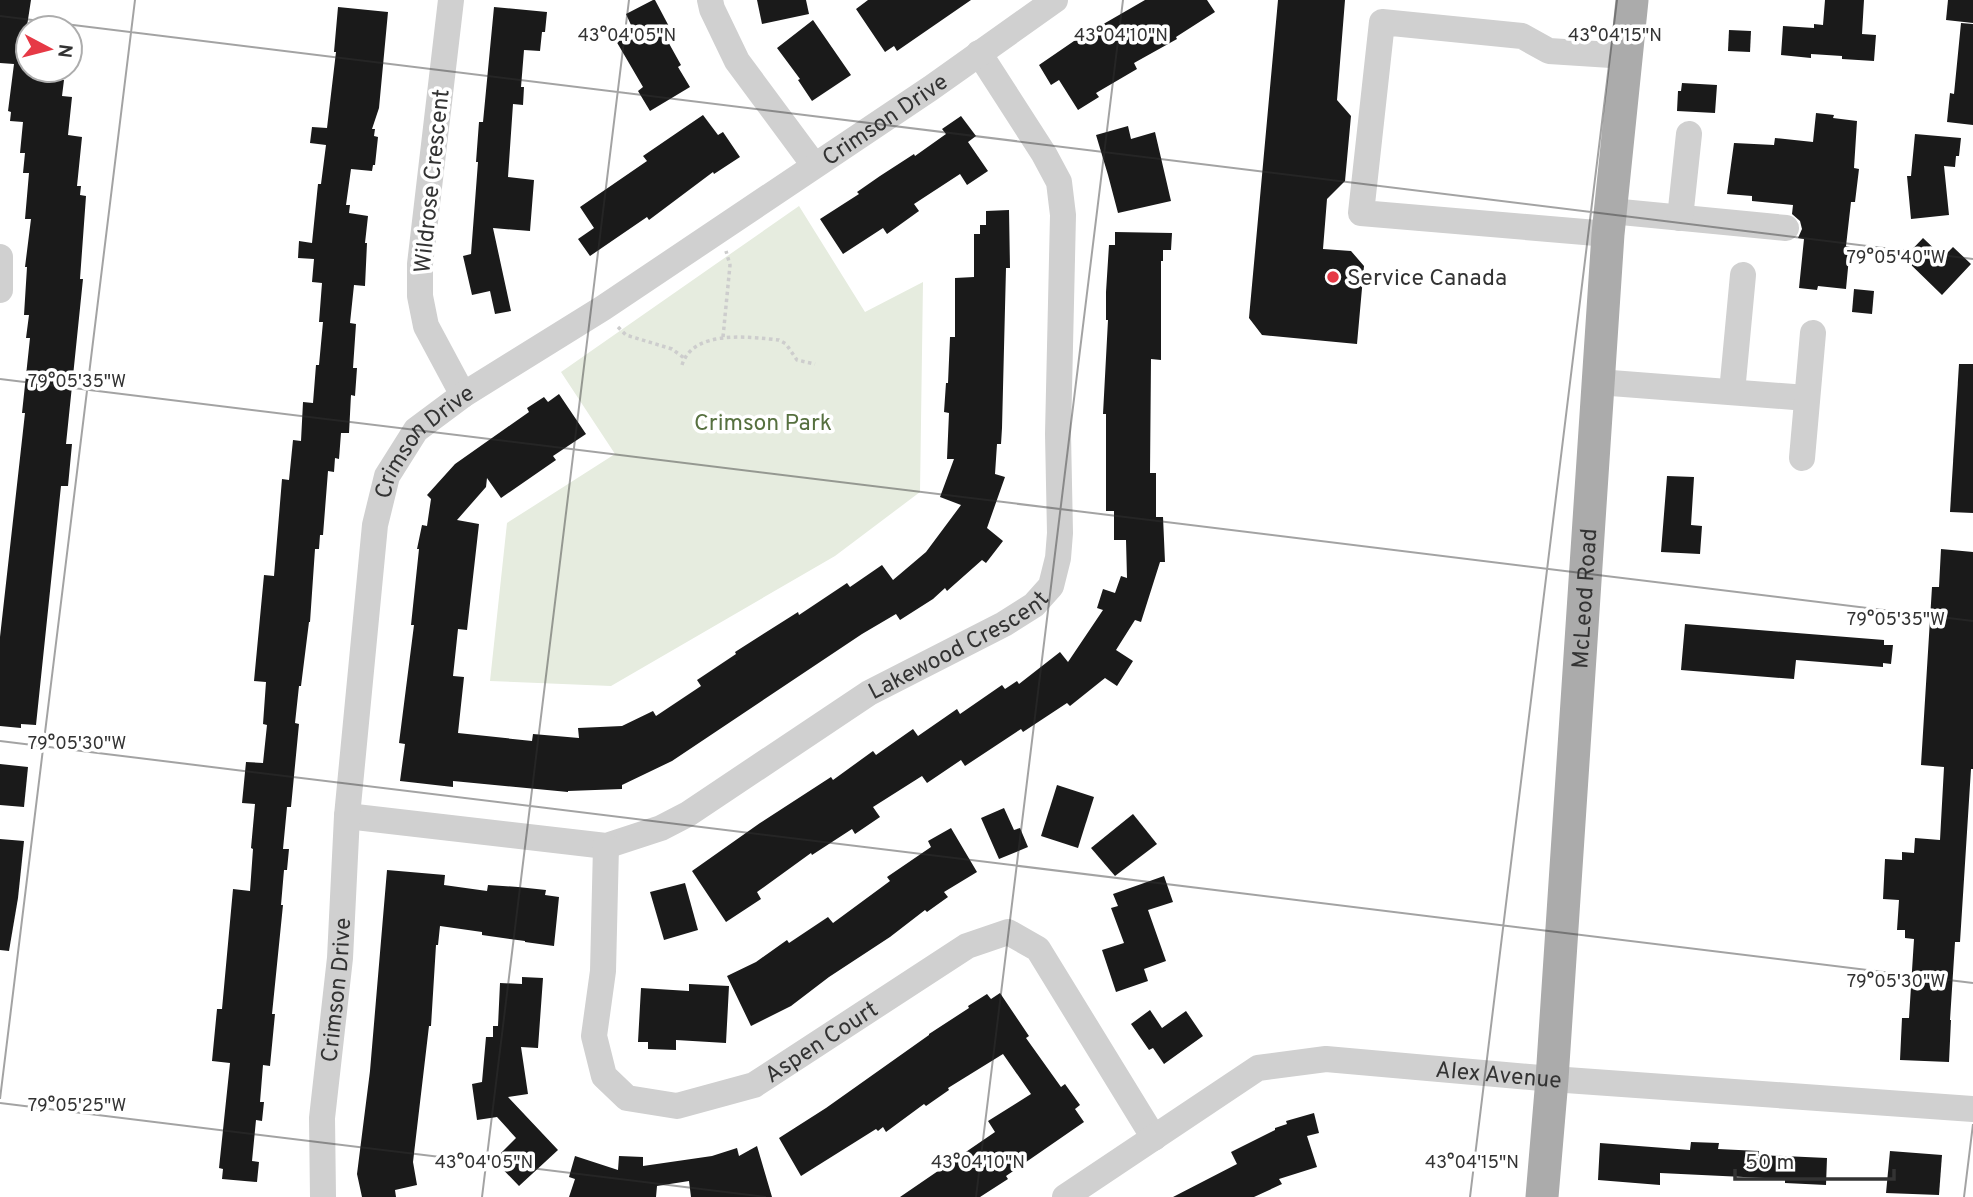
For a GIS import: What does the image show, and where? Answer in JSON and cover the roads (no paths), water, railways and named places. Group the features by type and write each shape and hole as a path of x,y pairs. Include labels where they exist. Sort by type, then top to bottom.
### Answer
{"main road":[{"name":"McLeod Road","path":"1542,1197 1598,382 1610,223 1632,0"}],"street":[{"name":"Wildrose Crescent","path":"451,0 420,264 420,296 426,326 463,395"},
{"path":"710,0 737,61 814,165"},
{"name":"Crimson Drive","path":"323,1197 322,1118 340,958 348,816 375,525 387,476 416,430 463,395 603,308 931,88 1055,0"},
{"path":"1627,56 1549,51 1522,36 1381,22 1361,213 1610,223 1681,218 1786,228"},
{"name":"Lakewood Crescent","path":"348,816 606,846 661,828 688,814 869,694 1004,624 1034,605 1051,586 1058,558 1060,533 1058,434 1063,215 1059,182 979,53"},
{"path":"1681,218 1689,134"},
{"path":"0,257 0,290"},
{"path":"1732,392 1743,275"},
{"path":"1802,458 1813,333"},
{"path":"1598,382 1807,398"},
{"name":"Aspen Court","path":"606,846 603,971 594,1036 604,1076 627,1098 677,1106 754,1085 967,946 1008,932 1038,949 1154,1138"},
{"name":"Alex Avenue","path":"1065,1197 1258,1068 1326,1059 1552,1079 1973,1109"}],"place":[{"name":"Service Canada","path":"1333,277"}],"park label":[{"name":"Crimson Park","path":"763,422"}]}
